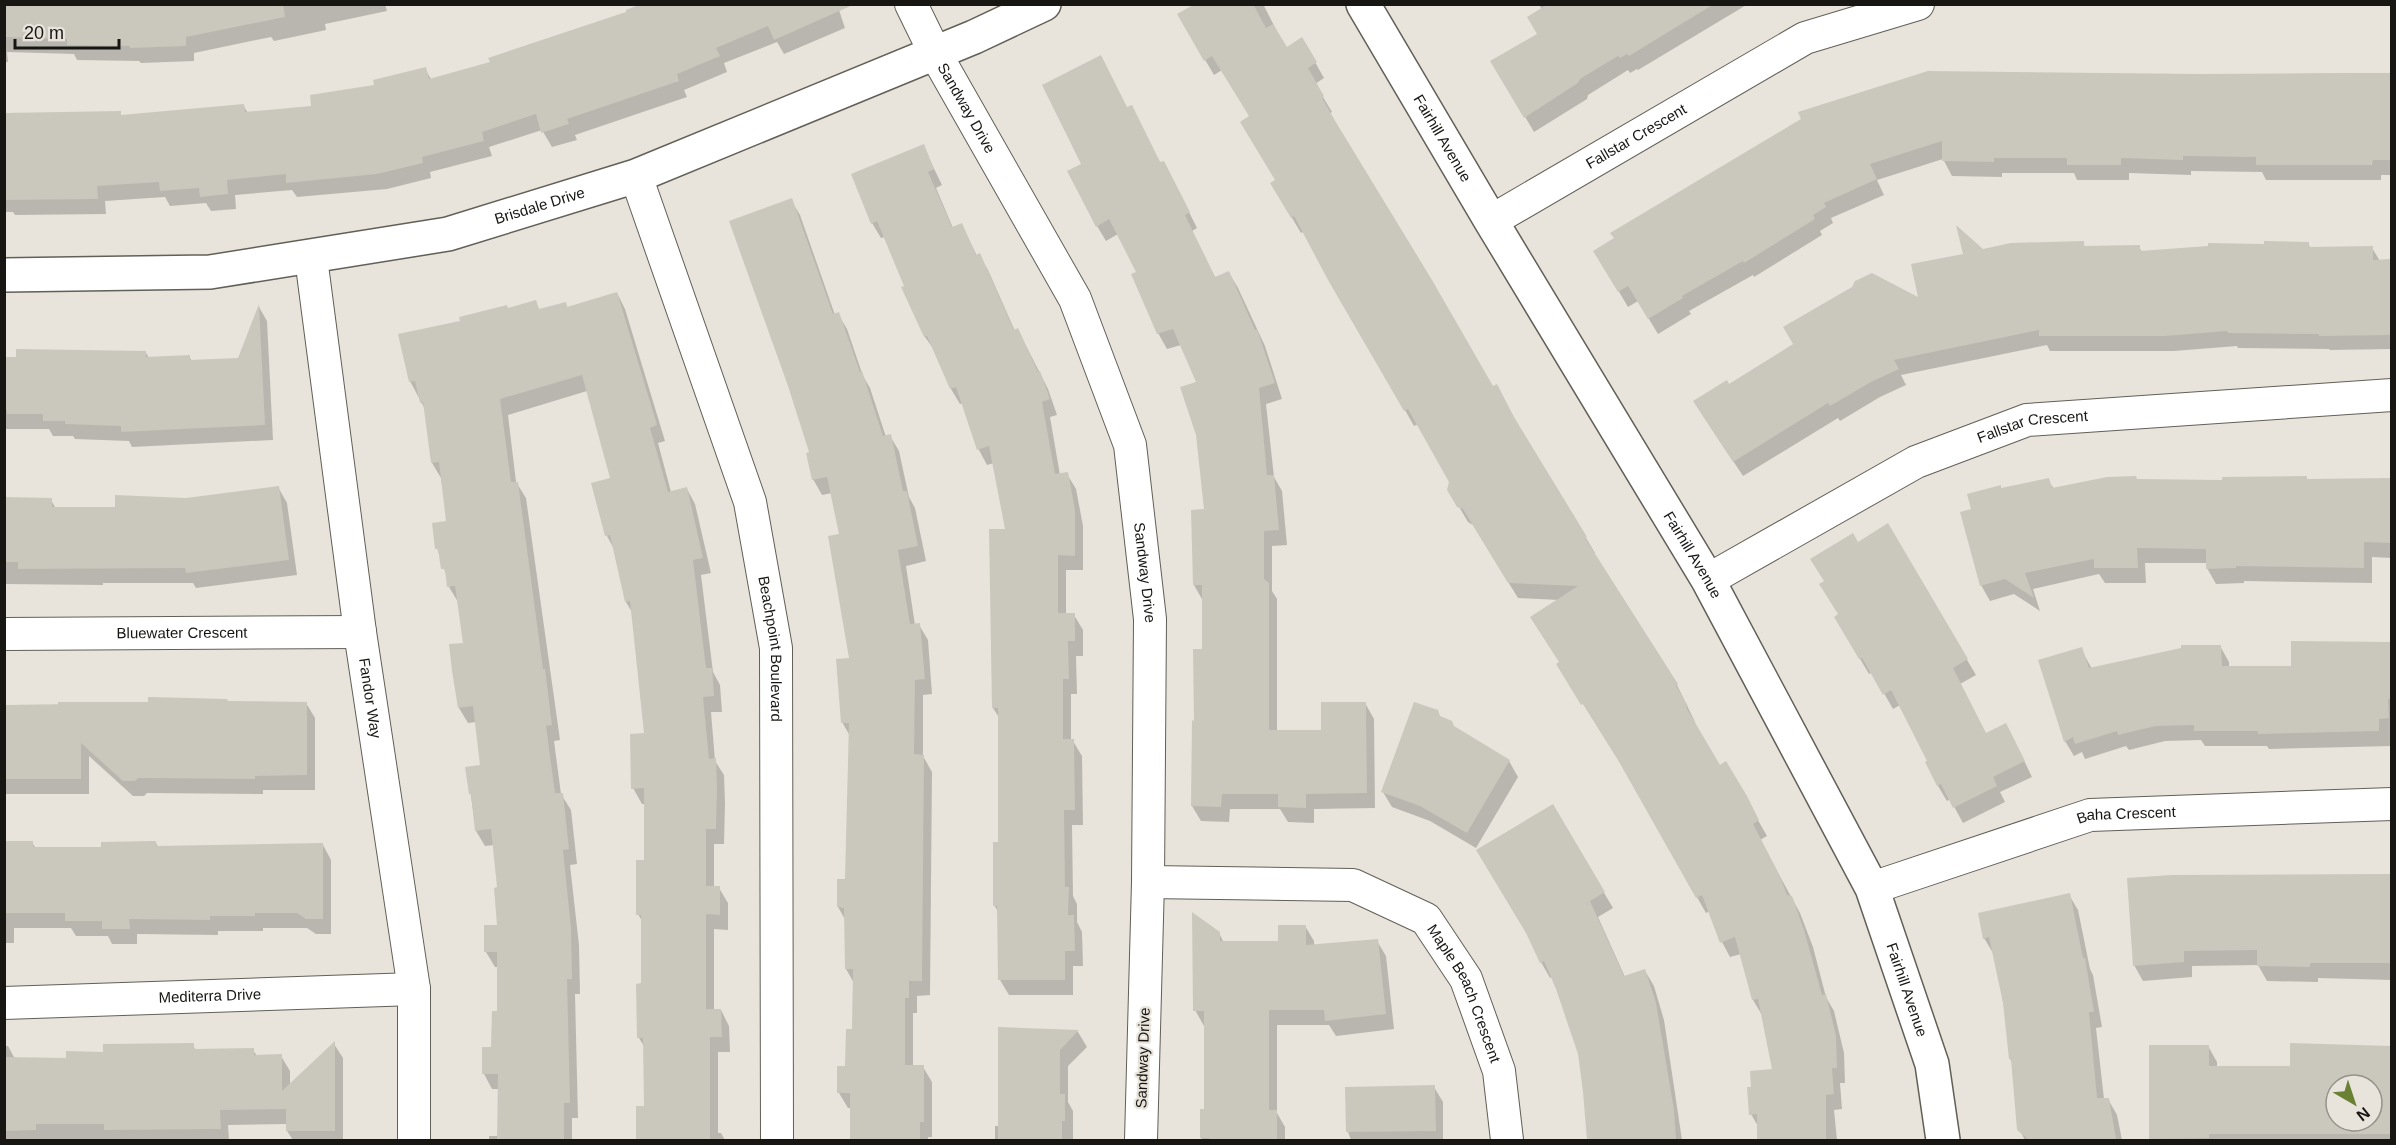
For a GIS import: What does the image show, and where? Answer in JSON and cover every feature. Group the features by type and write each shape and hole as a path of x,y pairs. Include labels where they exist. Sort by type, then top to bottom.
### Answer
{"street":[{"name":"Sandway Drive","path":"911,4 935,53 1075,299 1130,445 1150,619 1148,882 1141,1140"},
{"name":"Brisdale Drive","path":"4,275 210,272 311,258 448,234 636,176 935,53 1044,4"},
{"name":"Fairhill Avenue","path":"1363,4 1708,580 1872,888 1932,1064 1943,1140"},
{"name":"Fallstar Crescent","path":"1491,220 1805,38 1918,4"},
{"name":"Beachpoint Boulevard","path":"636,176 750,502 776,648 777,1140"},
{"name":"Fandor Way","path":"311,258 360,632 414,989 414,1140"},
{"name":"Fallstar Crescent","path":"1708,580 1916,462 2027,420 2391,395"},
{"name":"Bluewater Crescent","path":"4,634 360,632"},
{"name":"Baha Crescent","path":"1872,888 2090,815 2391,804"},
{"name":"Maple Beach Crescent","path":"1148,882 1353,885 1425,919 1466,979 1499,1071 1507,1140"},
{"name":"Mediterra Drive","path":"4,1004 414,989"}],"building":[{"path":"4,4 283,4 285,17 186,37 186,46 130,48 130,46 67,45 67,39 4,37"},
{"path":"641,4 855,4 774,40 768,26 716,48 720,56 677,74 679,81 567,119 569,124 541,133 536,114 482,132 484,141 422,157 423,163 377,174 286,183 286,174 227,180 228,194 200,197 199,188 160,191 159,182 97,186 98,199 4,200 4,113 121,111 121,115 244,104 245,112 311,106 310,95 374,85 373,80 426,67 429,79 490,62 488,58 626,12"},
{"path":"1195,4 1253,4 1266,28 1273,24 1287,47 1302,37 1317,62 1308,68 1337,124 1432,280 1493,386 1497,384 1514,417 1587,537 1585,538 1678,684 1676,686 1688,706 1686,707 1720,765 1726,761 1747,796 1759,820 1753,824 1780,876 1787,895 1792,896 1822,995 1826,994 1836,1036 1837,1068 1832,1068 1834,1094 1826,1095 1826,1140 1757,1140 1757,1114 1749,1115 1747,1087 1751,1087 1750,1071 1772,1069 1758,999 1752,1000 1735,937 1720,943 1702,895 1696,898 1618,760 1583,704 1581,705 1556,664 1559,662 1530,617 1578,586 1508,583 1463,509 1457,507 1447,490 1449,482 1408,409 1404,411 1328,280 1294,216 1291,218 1270,183 1275,180 1240,122 1249,116 1212,56 1204,61 1177,14"},
{"path":"1548,4 1714,4 1629,56 1627,54 1620,58 1618,56 1524,118 1490,61 1537,34 1527,17"},
{"path":"1101,55 1127,107 1132,105 1160,162 1164,161 1190,212 1185,215 1215,277 1229,271 1255,330 1257,329 1275,383 1259,388 1267,475 1274,475 1279,530 1264,531 1264,579 1269,583 1269,730 1321,730 1321,702 1366,702 1367,793 1306,794 1306,808 1278,807 1278,794 1222,794 1221,807 1191,806 1192,720 1194,721 1193,649 1202,649 1202,585 1193,585 1191,510 1204,509 1196,435 1180,387 1196,382 1173,329 1157,334 1131,274 1136,272 1109,219 1096,227 1067,171 1081,164 1042,85"},
{"path":"1928,71 2198,74 2391,73 2391,160 2373,160 2372,165 2256,165 2256,157 2183,156 2183,160 2121,158 2121,165 2067,165 2067,158 1994,158 1994,162 1942,161 1942,141 1870,164 1877,179 1824,203 1826,207 1813,215 1815,219 1744,263 1743,261 1682,296 1683,298 1648,319 1628,286 1618,292 1593,251 1614,238 1610,233 1801,119 1798,112"},
{"path":"924,144 934,169 928,172 952,227 962,223 976,255 980,253 1014,330 1018,328 1038,372 1040,371 1050,399 1042,402 1055,474 1068,472 1075,510 1075,556 1058,555 1058,613 1075,613 1075,641 1068,641 1069,679 1063,679 1063,739 1074,739 1075,810 1064,810 1065,887 1069,887 1068,915 1074,915 1075,951 1065,951 1065,980 998,980 997,906 993,906 993,842 998,842 998,708 992,708 989,529 1005,529 989,446 977,450 956,387 950,389 927,336 924,337 901,287 904,286 877,221 871,224 851,174"},
{"path":"792,198 833,314 839,312 860,372 862,371 883,436 891,434 903,491 907,491 918,546 898,550 910,624 920,623 925,679 915,680 914,754 924,755 922,981 909,981 909,998 905,998 905,1065 924,1065 924,1122 920,1122 920,1140 850,1140 850,1093 837,1093 837,1066 845,1066 846,1029 852,1029 853,969 845,969 844,908 837,907 837,879 845,879 849,723 841,723 836,659 849,658 828,536 839,534 827,477 812,480 806,453 809,452 788,386 729,221"},
{"path":"1956,225 1983,249 2011,243 2084,241 2084,246 2140,245 2140,251 2208,246 2208,243 2264,244 2264,241 2309,242 2309,247 2373,246 2373,260 2391,259 2391,335 2319,336 2319,334 2228,333 2227,331 2165,336 2039,336 2039,330 1894,360 1899,369 1830,406 1828,403 1733,462 1693,401 1727,380 1729,384 1793,344 1783,327 1852,287 1855,281 1872,273 1918,297 1911,264 1963,254"},
{"path":"617,292 657,425 650,428 668,492 687,487 703,558 693,560 706,668 712,668 714,696 703,697 709,759 716,758 717,787 716,829 706,829 706,886 720,886 720,915 706,914 706,1009 721,1009 722,1037 710,1037 710,1140 636,1140 636,1106 644,1106 643,1038 637,1038 636,984 641,983 641,915 636,915 636,860 644,860 644,788 631,789 630,734 644,733 630,601 625,602 610,535 605,536 591,483 610,478 582,375 500,399 511,482 518,482 543,669 545,669 552,725 546,726 555,793 563,793 569,849 563,850 571,928 572,979 567,979 570,1103 564,1103 564,1140 497,1140 498,1074 482,1074 482,1047 491,1047 492,1011 497,1011 497,952 484,952 484,925 497,925 494,888 497,887 491,829 475,831 465,767 480,765 473,706 458,708 452,671 449,644 463,643 455,586 447,587 445,569 441,569 438,549 435,549 432,523 446,521 439,462 431,463 423,402 420,403 415,381 409,382 398,334 460,321 459,317 507,305 508,308 536,300 539,309 566,302 567,307"},
{"path":"259,304 265,425 121,432 121,426 43,421 43,414 7,414 7,410 4,410 4,357 16,357 16,349 146,351 146,357 190,355 190,360 238,358"},
{"path":"2136,476 2137,479 2222,480 2222,477 2391,478 2391,543 2364,542 2364,568 2236,566 2236,568 2206,569 2206,549 2137,548 2138,568 2094,568 2094,559 2025,573 2034,598 2005,579 1980,586 1960,512 1971,509 1967,494 2001,485 2001,488 2049,478 2052,488 2107,477"},
{"path":"279,486 289,560 186,573 185,568 18,569 18,562 4,562 4,497 52,498 52,507 115,507 115,495 186,498"},
{"path":"1888,523 1968,659 1953,668 1986,733 2006,723 2025,761 1993,777 1997,786 1953,808 1941,784 1937,786 1891,690 1883,695 1862,658 1859,659 1834,617 1838,614 1819,584 1824,581 1810,559 1853,533 1858,542"},
{"path":"2291,641 2391,642 2389,718 2379,719 2379,731 2258,734 2258,731 2194,731 2194,725 2156,726 2118,735 2117,731 2075,744 2073,737 2064,742 2038,660 2082,647 2089,668 2181,648 2181,645 2221,645 2222,666 2291,666"},
{"path":"148,697 307,702 307,775 255,776 255,779 138,778 135,781 123,781 81,743 81,779 4,779 4,705 58,705 58,702 148,702"},
{"path":"1414,702 1438,710 1440,716 1452,721 1454,726 1510,760 1467,833 1420,806 1381,792"},
{"path":"1553,804 1605,892 1590,901 1624,976 1645,969 1656,1003 1674,1110 1676,1140 1587,1140 1578,1054 1556,989 1544,961 1540,963 1526,933 1476,850"},
{"path":"4,841 33,841 33,847 101,847 101,842 156,841 156,846 323,843 323,919 306,919 297,913 255,913 255,916 210,916 210,920 129,919 130,929 102,929 102,921 65,921 65,913 4,913"},
{"path":"2391,874 2391,963 2310,963 2310,967 2257,966 2257,950 2184,951 2184,962 2133,966 2127,878 2172,875"},
{"path":"2070,893 2083,958 2085,958 2094,1012 2089,1012 2097,1098 2109,1098 2116,1139 2029,1140 2017,1130 2011,1059 2009,1059 2003,1003 1989,937 1983,939 1978,913"},
{"path":"1192,912 1220,932 1220,941 1278,941 1278,925 1306,925 1306,945 1378,939 1386,1014 1325,1021 1324,1010 1269,1010 1269,1110 1277,1110 1277,1140 1200,1138 1200,1109 1204,1109 1204,1011 1193,1011"},
{"path":"998,1027 1079,1030 1060,1050 1060,1094 1065,1094 1062,1140 998,1140"},
{"path":"335,1041 335,1131 286,1131 286,1109 220,1110 221,1129 104,1130 104,1124 36,1124 36,1130 4,1131 4,1057 66,1058 66,1051 103,1052 103,1044 194,1043 194,1049 254,1048 254,1055 282,1054 282,1091"},
{"path":"2290,1043 2391,1046 2391,1134 2209,1134 2209,1138 2149,1139 2149,1045 2209,1045 2209,1066 2290,1066"},
{"path":"1435,1085 1436,1131 1346,1132 1345,1087"}]}
